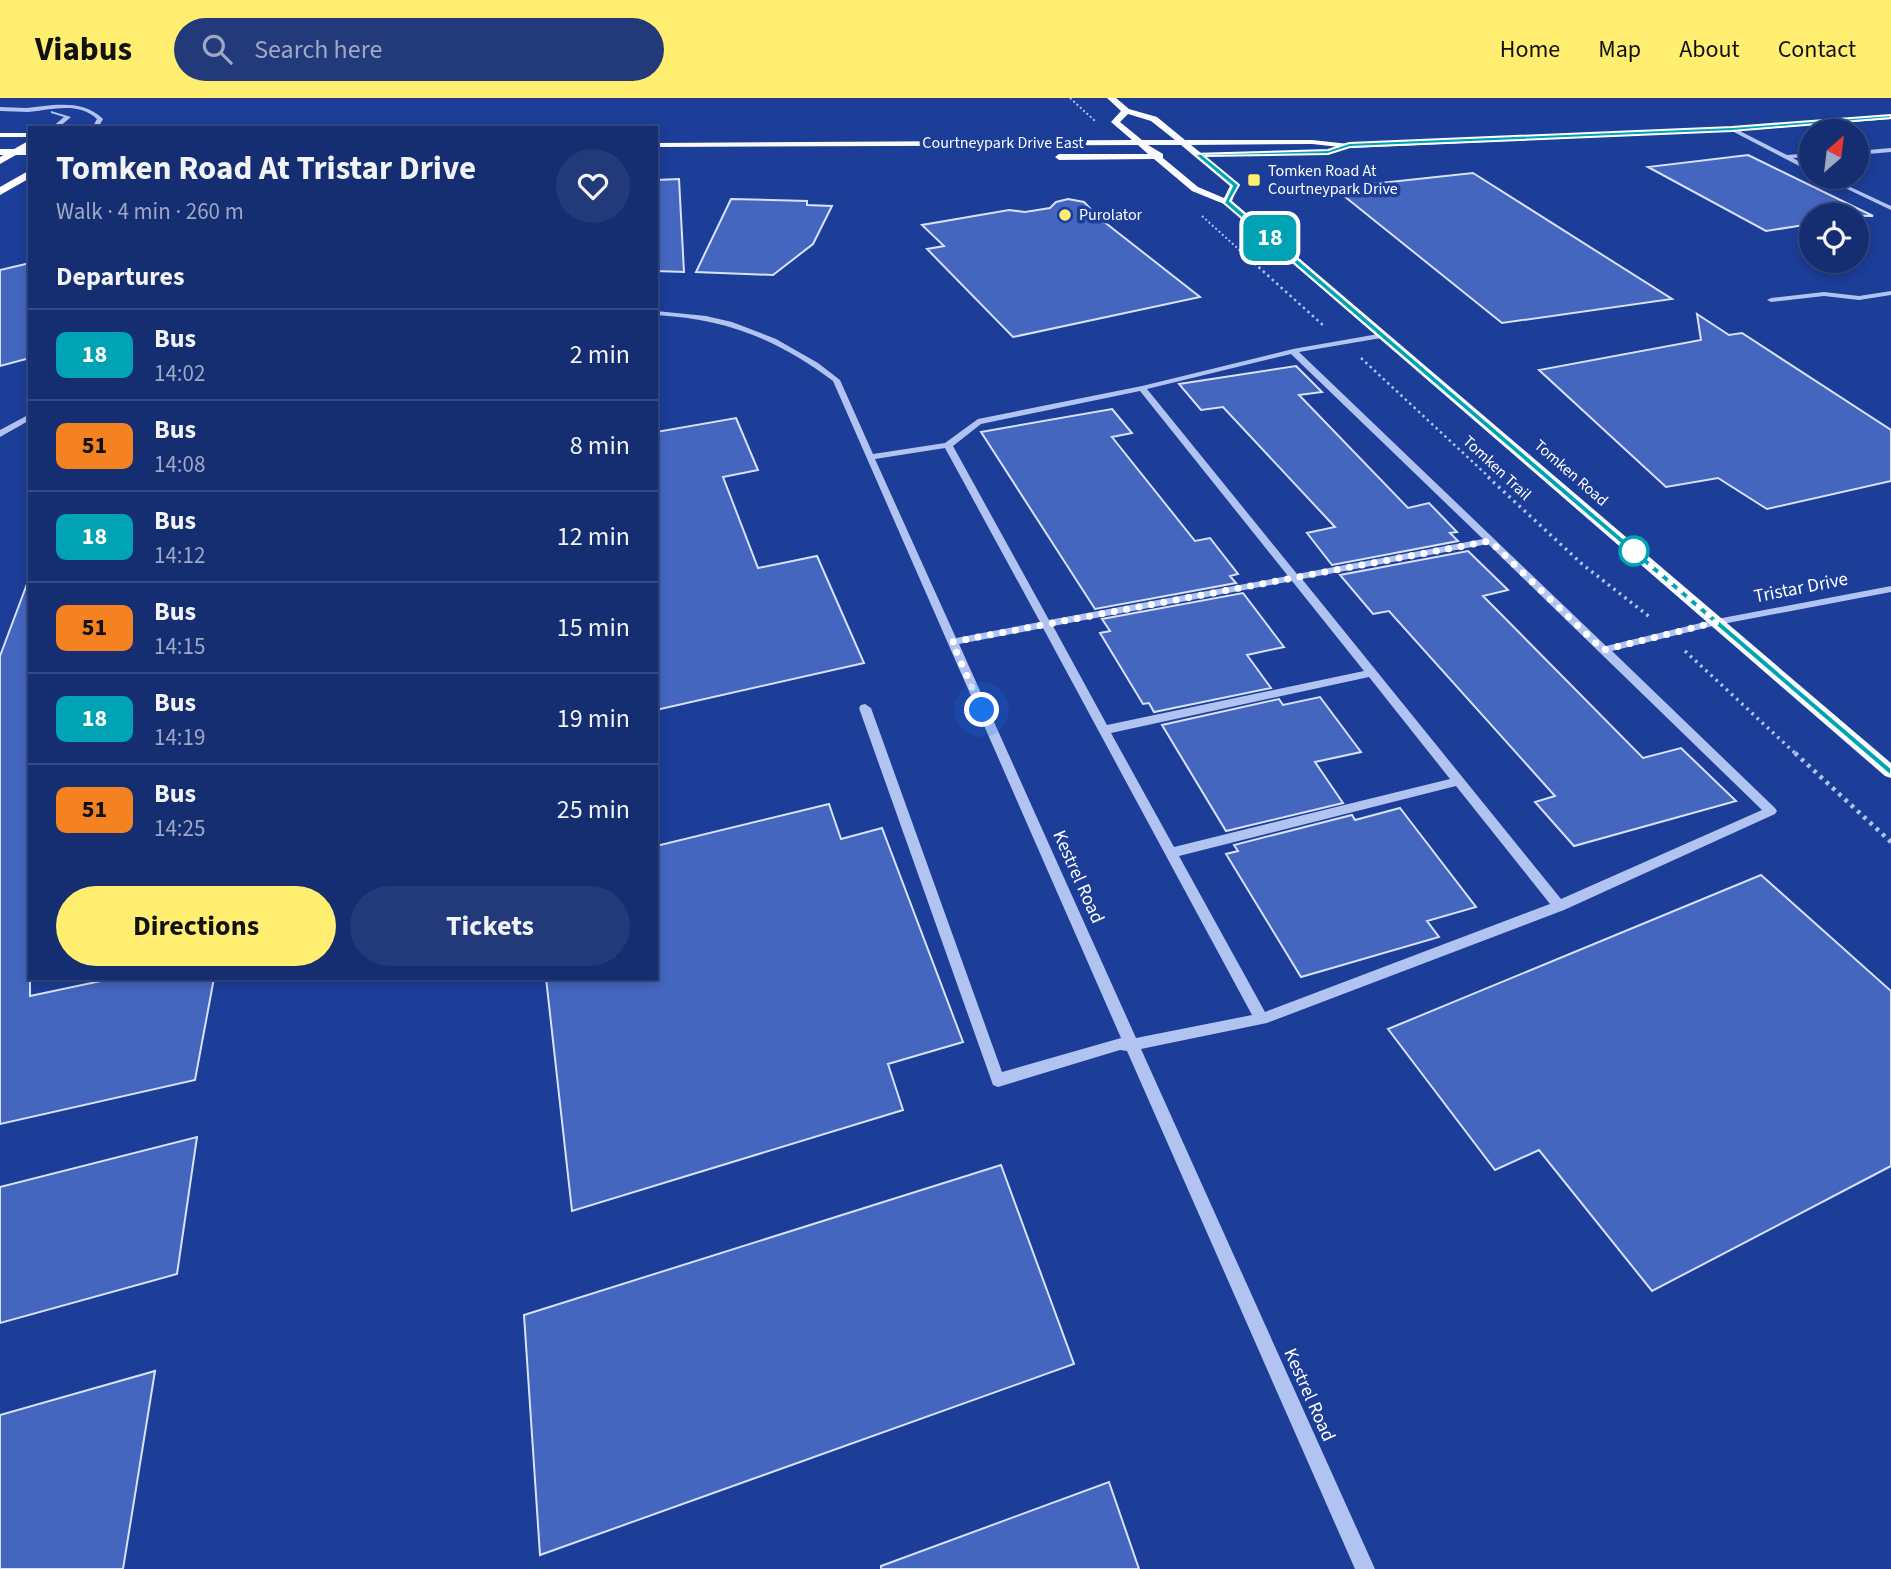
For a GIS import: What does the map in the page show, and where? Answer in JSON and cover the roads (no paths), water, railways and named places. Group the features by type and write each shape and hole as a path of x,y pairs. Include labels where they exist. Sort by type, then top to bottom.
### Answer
{"highway":[{"path":"0,161 28,144"},
{"path":"0,192 28,174"}],"main road":[{"path":"1111,98 1126,111 1154,119 1236,185 1227,202"},
{"name":"Tomken Road","path":"1126,111 1115,122 1195,189 1227,202 1891,772"},
{"name":"Courtneypark Drive East","path":"658,145 1312,142 1349,145 1732,129 1891,117"},
{"path":"0,135 28,135"},
{"name":"Courtneypark Drive East","path":"1221,153 1328,152 1349,145"},
{"path":"0,152 28,152"},
{"path":"1184,155 1209,154"},
{"path":"658,155 706,156"},
{"name":"Courtneypark Drive East","path":"1044,157 1170,155"}],"street":[{"path":"24,110 60,107 92,111 100,119 96,126"},
{"path":"0,109 64,113 68,117 57,126"},
{"path":"1732,129 1799,164"},
{"path":"1869,152 1891,150"},
{"path":"1786,157 1799,156"},
{"path":"1851,189 1891,208"},
{"path":"1771,300 1824,294 1859,298 1891,293"},
{"name":"Kestrel Road","path":"658,313 691,314 731,323 768,336 805,356 835,380 1365,1569"},
{"path":"870,457 948,445 978,422 1142,388 1293,351 1384,335"},
{"path":"866,708 998,1080 1120,1044 1131,1045 1262,1019 1559,906 1771,811 1293,351"},
{"path":"1142,388 1559,906"},
{"path":"0,434 28,417"},
{"path":"948,445 1262,1019"},
{"path":"952,642 1490,541"},
{"name":"Tristar Drive","path":"1603,650 1717,622 1891,589"},
{"path":"1104,730 1371,673"},
{"path":"1171,853 1458,781"}],"place":[{"name":"Tomken Road At Courtneypark Drive","path":"1254,180"},
{"name":"Purolator","path":"1065,215"}]}
